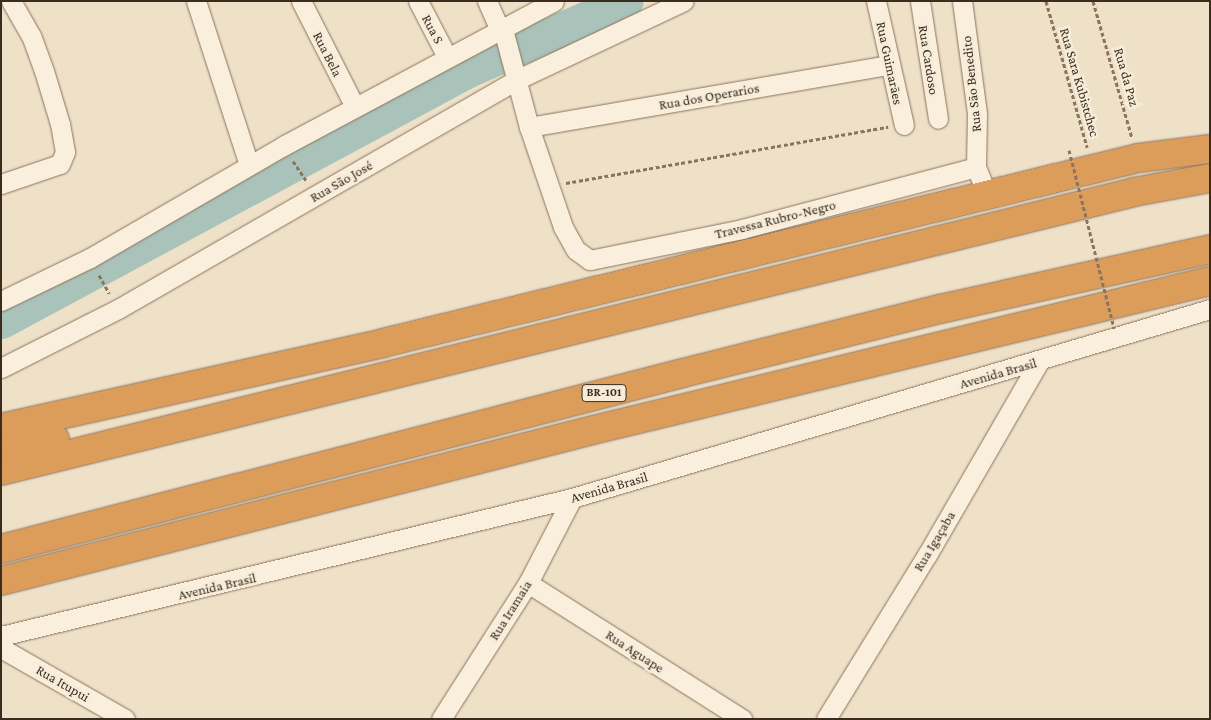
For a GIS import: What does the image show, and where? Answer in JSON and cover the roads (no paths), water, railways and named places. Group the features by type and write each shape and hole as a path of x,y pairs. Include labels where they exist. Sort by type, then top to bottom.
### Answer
{"highway":[{"path":"1,428 383,343 1138,158 1210,149"},
{"path":"1,471 1134,192 1210,178"},
{"name":"BR-101","path":"1,549 940,309 1210,249"},
{"path":"3,580 593,430 1210,281"},
{"path":"1,450 201,410 286,401"}],"street":[{"path":"1,4 7,1"},
{"path":"1,184 60,164 65,152 60,124 44,71 31,36 11,1"},
{"path":"196,1 249,165"},
{"name":"Rua Bela","path":"300,1 355,106"},
{"name":"Rua S","path":"418,1 447,57"},
{"path":"487,1 517,73 529,127"},
{"path":"1,301 90,258 249,165 355,106 447,57 501,31 554,1"},
{"name":"Rua São José","path":"1,368 118,309 517,73 684,1"},
{"name":"Rua Guimarāes","path":"876,1 904,125"},
{"name":"Rua Cardoso","path":"920,1 938,119"},
{"name":"Rua Sāo Benedito","path":"962,1 977,114 976,167 988,194"},
{"name":"Rua dos Operarios","path":"529,127 889,65"},
{"name":"Travessa Rubro-Negro","path":"529,127 548,186 576,250 590,260 600,260 742,229 976,167"},
{"name":"Avenida Brasil","path":"1,636 572,498 1039,362 1210,309"},
{"name":"Rua Igaçaba","path":"826,719 927,556 1039,362"},
{"name":"Rua Iramaia","path":"441,719 528,582 572,498"},
{"name":"Rua Aguape","path":"528,582 742,719"},
{"name":"Rua Itupui","path":"1,648 125,719"}],"waterway":[{"path":"1,321 468,70 626,1"}]}
